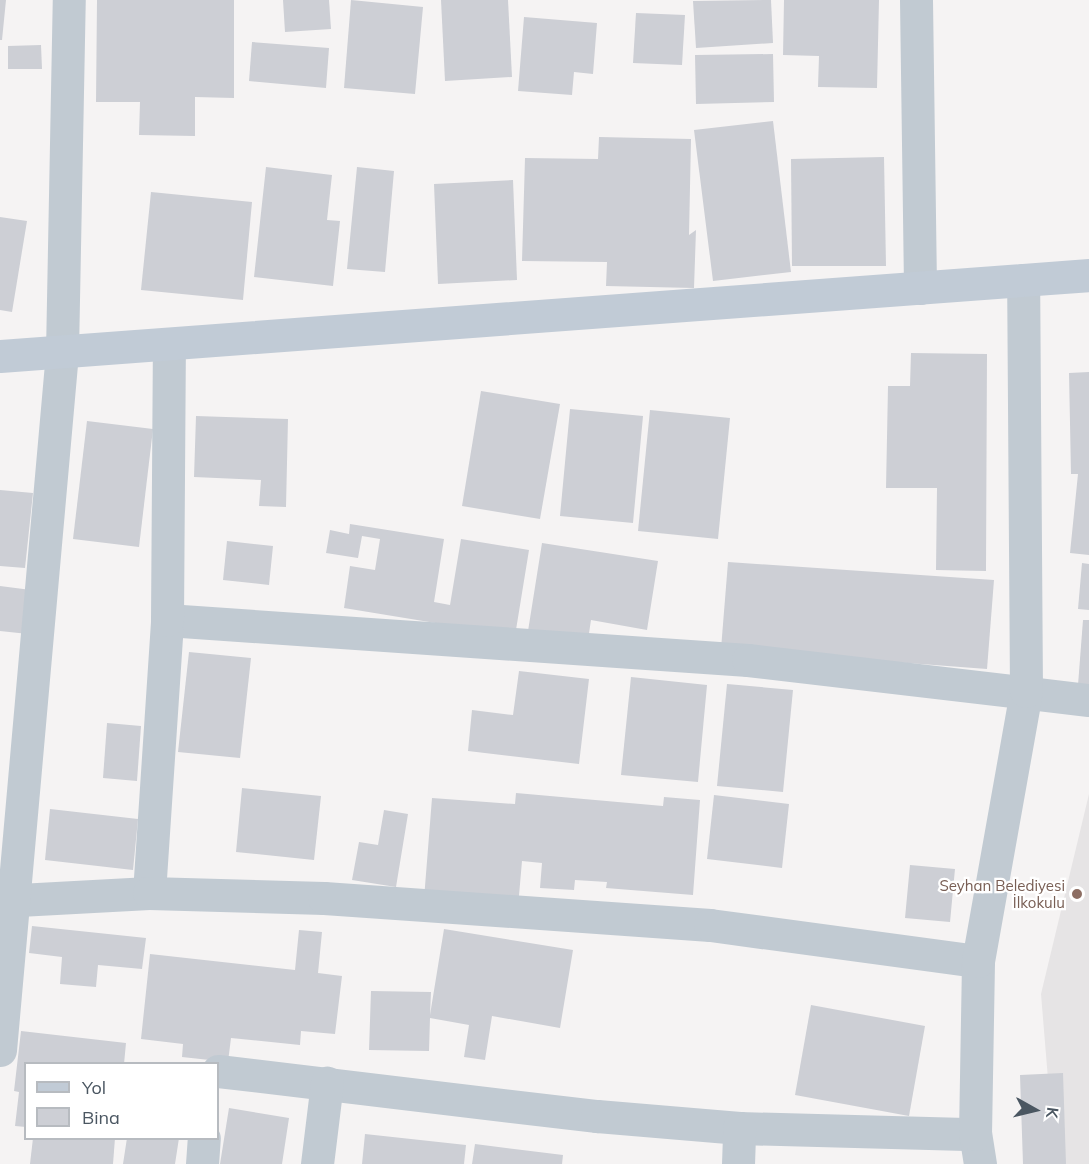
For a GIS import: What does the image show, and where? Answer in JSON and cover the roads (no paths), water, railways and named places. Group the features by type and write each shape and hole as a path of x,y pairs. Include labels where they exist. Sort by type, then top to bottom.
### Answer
{"main road":[{"path":"0,356 1089,275"}],"street":[{"path":"0,1050 8,901 62,352 69,0"},
{"path":"916,0 920,288"},
{"path":"219,1071 597,1116 978,1149 978,961 1026,691 1023,280"},
{"path":"149,893 167,620 169,344"},
{"path":"167,620 748,660 1089,700"},
{"path":"8,901 149,893 324,898 710,926 978,961"},
{"path":"316,1164 327,1083"},
{"path":"738,1164 740,1128"},
{"path":"202,1164 204,1140"}],"place":[{"name":"Seyhan Belediyesi İlkokulu","path":"1077,894"}]}
